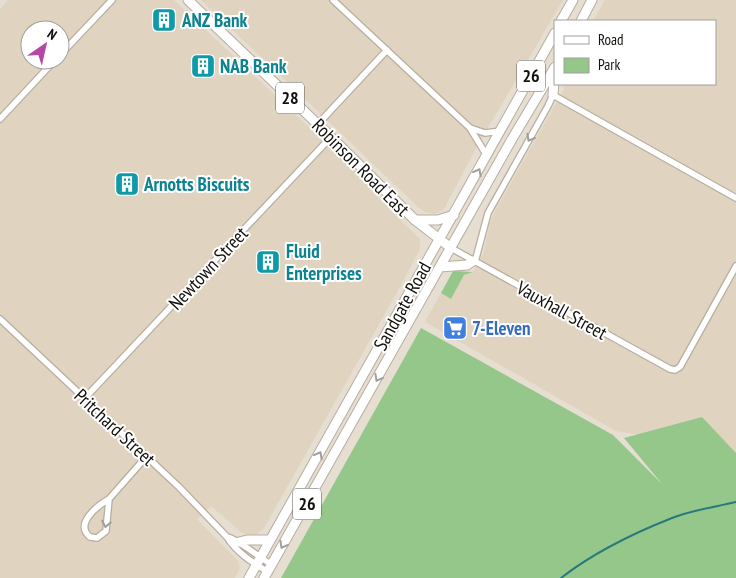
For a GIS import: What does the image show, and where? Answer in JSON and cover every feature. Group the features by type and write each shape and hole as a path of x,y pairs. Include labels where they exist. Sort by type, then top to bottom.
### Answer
{"main road":[{"name":"Robinson Road East","path":"188,0 332,137 415,220 451,248"},
{"path":"562,20 573,0"},
{"path":"581,20 592,0"},
{"name":"Sandgate Road","path":"249,578 554,35"},
{"path":"553,69 553,95"},
{"name":"Sandgate Road","path":"268,572 553,69"},
{"path":"415,220 438,220 454,215"},
{"path":"440,267 467,265 474,262"},
{"path":"239,542 270,540"}],"street":[{"path":"70,44 112,0"},
{"path":"333,0 470,128 487,156"},
{"path":"318,124 387,50"},
{"path":"0,119 46,70"},
{"path":"474,262 488,213 553,95 736,198"},
{"path":"470,128 484,133 501,131"},
{"name":"Newtown Street","path":"85,398 332,137"},
{"name":"Vauxhall Street","path":"451,248 670,369 675,370 680,367 736,266"},
{"name":"Pritchard Street","path":"0,319 146,456 239,551 259,561"},
{"path":"109,498 106,531 97,538 90,537 84,529 85,522 146,456"},
{"name":"Pritchard Street","path":"227,537 234,538 239,542 268,572"}],"shaded area":[{"path":"8,0 174,0 381,195 378,198 420,239 420,249 264,528 257,534 250,536 242,533 211,506 197,519 238,561 240,568 235,578 0,578 0,9"},
{"path":"201,0 563,0 475,150 444,209 434,214 425,212 418,207"},
{"path":"605,0 736,0 736,453 715,437 658,438 616,431 425,322 441,293 451,298 464,275 473,272 484,252 490,223 495,211 564,89 563,85 716,85 716,20 594,20"}],"green space":[{"path":"453,271 473,272 464,275 451,299 441,293"},
{"path":"421,328 613,435 662,484 624,438 702,417 736,453 736,578 281,578"}],"waterway":[{"path":"561,578 600,552 658,524 687,513 736,502"}],"place":[{"name":"ANZ Bank","path":"164,20"},
{"name":"NAB Bank","path":"203,66"},
{"name":"Arnotts Biscuits","path":"127,184"},
{"name":"Fluid Enterprises","path":"268,262"},
{"name":"7-Eleven","path":"455,328"}]}
